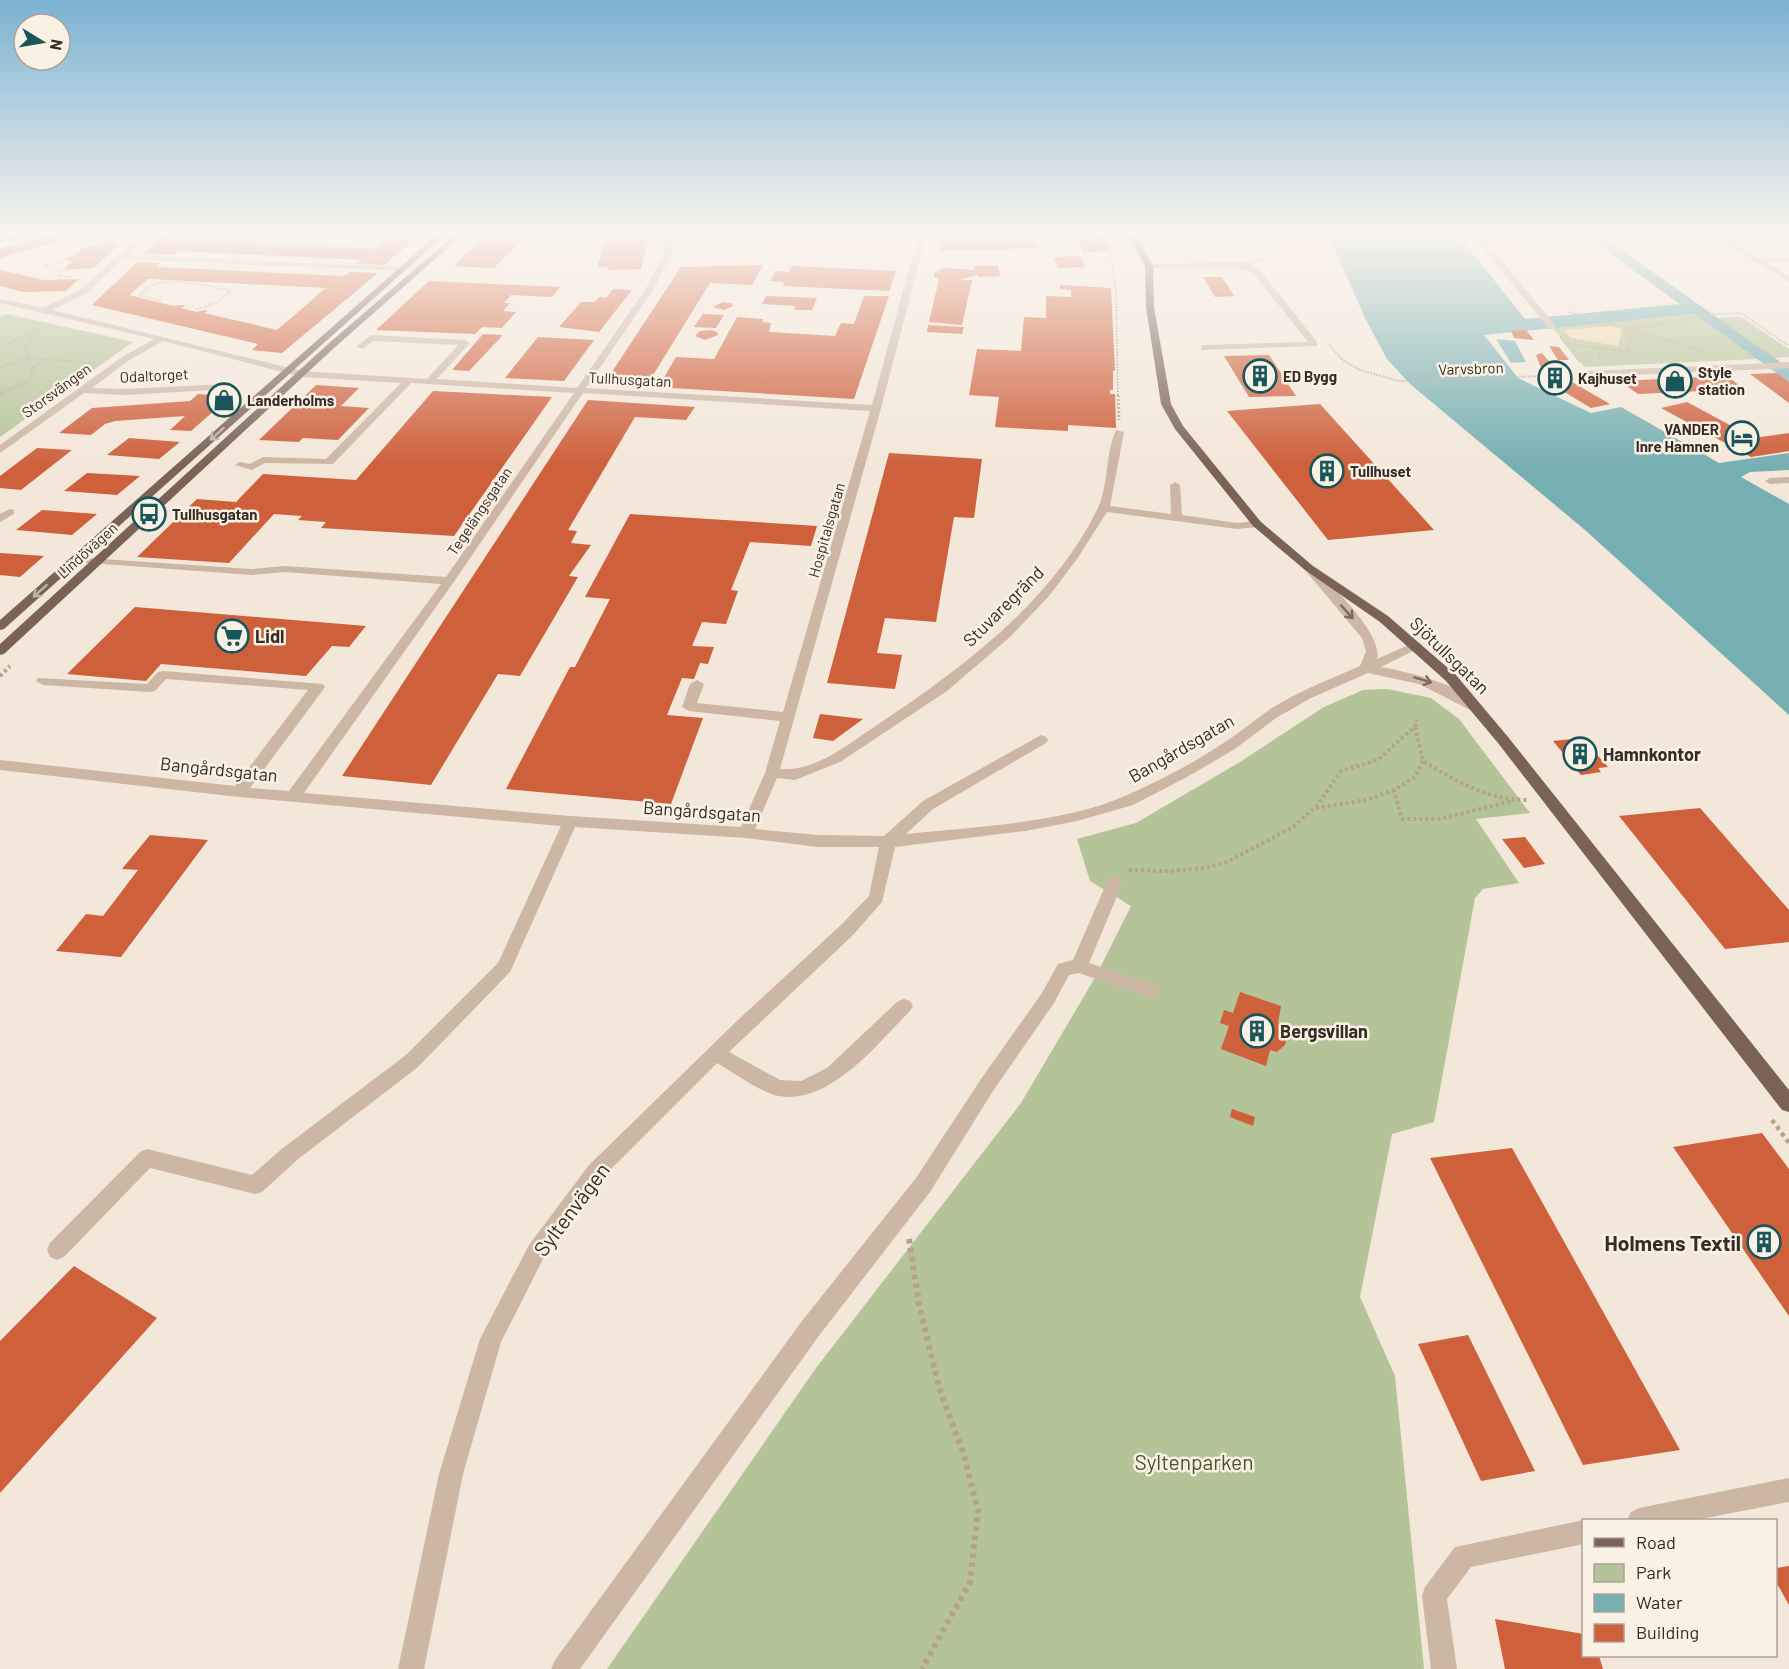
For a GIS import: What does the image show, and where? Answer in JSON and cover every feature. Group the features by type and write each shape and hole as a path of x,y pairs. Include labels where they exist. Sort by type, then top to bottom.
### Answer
{"main road":[{"name":"Lindövägen","path":"0,626 356,310"},
{"name":"Lindövägen","path":"0,651 374,310"},
{"name":"Sjötullsgatan","path":"1150,310 1166,404 1178,427 1195,449 1257,524 1309,568 1384,619 1451,678 1478,708 1789,1104"}],"street":[{"name":"Tullhusgatan","path":"39,310 162,338 302,374 876,408"},
{"name":"Tegelängsgatan","path":"293,797 448,581 635,310"},
{"name":"Hospitalsgatan","path":"746,832 772,773 902,310"},
{"path":"1204,348 1314,344 1287,310"},
{"path":"1538,310 1552,327"},
{"name":"Storsvängen","path":"0,450 118,364 162,338"},
{"path":"360,347 371,338 465,343 429,382"},
{"path":"1588,374 1788,365"},
{"path":"240,465 252,467 263,460 329,462 409,380"},
{"name":"Odaltorget","path":"82,390 125,392 227,387"},
{"path":"1119,432 1104,508 1237,526 1257,524"},
{"path":"1770,481 1789,480"},
{"path":"1175,485 1177,518"},
{"name":"Stuvaregränd","path":"772,773 795,775 835,759 942,688 1006,634 1045,593 1104,508"},
{"path":"0,519 10,512"},
{"path":"76,559 252,572 285,569 448,581"},
{"path":"1309,568 1371,642 1373,652 1365,668 1404,674 1432,683 1478,708"},
{"name":"Bangårdsgatan","path":"0,765 293,797 570,821 746,832 818,840 888,842 1025,826 1077,816 1128,801 1182,774 1230,746 1271,715 1297,700 1417,646"},
{"path":"43,681 150,688 163,675 318,687 238,792"},
{"path":"697,684 689,707 788,717"},
{"path":"888,842 928,805 1041,740"},
{"path":"57,1250 147,1158 255,1185 290,1154 412,1061 504,967 570,821"},
{"name":"Syltenvägen","path":"411,1669 451,1474 491,1339 536,1252 596,1171 715,1053 847,930 876,898 888,842"},
{"path":"1079,966 1115,882"},
{"path":"564,1669 810,1329 904,1209 1048,998 1064,969 1079,966 1152,992"},
{"path":"715,1053 778,1088 803,1089 833,1074 904,1006"},
{"path":"1649,1519 1789,1490"},
{"path":"1444,1669 1434,1596 1464,1556 1582,1532"}],"path":[{"path":"1116,310 1119,432"},
{"path":"1569,312 1711,353"},
{"path":"1633,329 1714,315 1741,314 1789,346"},
{"path":"0,347 70,317"},
{"path":"1552,327 1588,374"},
{"path":"1628,351 1633,329"},
{"path":"29,358 25,351 32,337 30,335"},
{"path":"1564,343 1628,351 1673,370"},
{"path":"1599,366 1600,348"},
{"path":"0,367 29,358 118,364"},
{"path":"0,394 29,381 33,368 44,360"},
{"name":"Varvsbron","path":"1399,381 1588,374"},
{"path":"1115,882 1130,869 1170,872 1204,868 1227,862 1293,827 1315,808 1341,771 1378,760 1415,726 1417,720"},
{"path":"1315,808 1366,800 1394,790 1416,777 1423,761 1415,726"},
{"path":"1423,761 1471,790 1513,801"},
{"path":"1394,790 1402,819 1439,819 1462,812 1527,800"},
{"path":"1521,791 1534,809"},
{"path":"1768,1115 1789,1143"},
{"path":"904,1209 919,1304 940,1391 963,1452 978,1510 970,1582 922,1669"}],"green space":[{"path":"7,314 133,342 0,437 0,317"},
{"path":"1694,314 1757,359 1584,367 1552,327"},
{"path":"1741,317 1789,349 1789,357 1774,358 1718,318"},
{"name":"Syltenparken","path":"1387,689 1431,698 1459,719 1530,813 1476,819 1519,883 1483,889 1475,898 1434,1122 1392,1134 1360,1297 1395,1376 1424,1669 607,1669 816,1368 1021,1103 1096,976 1131,906 1090,881 1077,839 1136,823 1240,762 1324,707 1363,690"}],"sand":[{"path":"1612,326 1622,329 1618,346 1571,338 1564,330"}],"water":[{"path":"1361,310 1518,310 1525,319 1619,310 1707,310 1789,368 1789,382 1694,314 1484,335 1518,378 1591,413 1621,407 1719,463 1789,453 1789,470 1750,472 1741,477 1789,504 1789,715 1585,530 1410,384 1387,359"},
{"path":"1496,339 1515,341 1526,362 1511,363"}],"building":[{"path":"113,310 189,310 197,312 205,310 208,311 204,313 277,330 300,310 334,310 282,353 252,350 258,344"},
{"path":"398,310 504,310 516,312 502,328 482,327 475,334 376,330"},
{"path":"574,310 616,310 599,332 559,327"},
{"path":"653,310 693,310 650,380 662,381 676,357 714,359 737,317 763,319 763,322 771,323 769,332 835,336 841,323 854,324 859,310 884,310 854,399 604,384"},
{"path":"932,310 965,310 962,325 929,322"},
{"path":"1046,310 1112,310 1115,371 1113,371 1113,390 1110,390 1110,394 1115,394 1116,428 1068,425 1068,431 995,427 999,397 969,395 977,349 1021,351 1024,317 1046,318"},
{"path":"703,314 724,315 716,328 694,327"},
{"path":"928,325 964,327 962,334 927,332"},
{"path":"1526,330 1534,340 1514,338 1511,331"},
{"path":"700,331 717,332 718,335 705,340 695,336"},
{"path":"483,334 503,335 469,371 452,370"},
{"path":"538,337 594,340 564,381 505,378"},
{"path":"1549,346 1559,347 1569,360 1558,360"},
{"name":"Kajhuset","path":"1542,353 1560,375 1610,404 1591,408 1546,381 1536,355"},
{"name":"ED Bygg","path":"1269,355 1296,396 1249,397 1224,356"},
{"path":"1777,373 1789,382 1789,403 1750,374"},
{"path":"1727,376 1744,389 1638,394 1619,381"},
{"path":"316,385 359,388 341,406 369,408 338,440 303,438 299,442 259,440"},
{"path":"433,391 552,397 454,536 321,528 326,522 298,520 302,516 274,514 229,563 137,557 197,499 236,502 263,474 356,480"},
{"path":"198,394 231,396 191,431 170,430 185,416 115,421 105,424 91,435 59,433 92,408 190,401"},
{"path":"588,400 695,407 686,420 635,417 568,530 577,531 571,543 591,545 569,576 578,577 520,676 498,674 431,785 342,776"},
{"path":"1687,402 1754,438 1789,433 1789,451 1751,457 1661,408"},
{"name":"Tullhuset","path":"1320,404 1434,530 1328,540 1227,411"},
{"path":"129,438 180,442 159,459 107,455"},
{"path":"37,448 72,450 21,490 0,488 0,476"},
{"path":"889,453 982,459 974,518 954,517 936,622 885,618 877,653 902,655 895,689 827,683"},
{"path":"87,473 140,476 117,495 64,491"},
{"path":"42,510 97,514 72,535 16,530"},
{"path":"630,514 817,526 811,546 750,542 731,590 738,591 726,624 702,622 692,646 714,647 708,664 700,663 694,679 682,678 667,715 703,718 671,804 506,789 570,667 575,667 610,599 585,597"},
{"path":"0,553 44,556 20,577 0,575"},
{"name":"Lidl","path":"135,607 366,626 349,647 332,646 306,676 161,664 146,681 67,674"},
{"path":"820,714 863,719 833,741 813,738"},
{"name":"Hamnkontor","path":"1582,738 1608,767 1598,768 1601,772 1581,775 1553,741"},
{"path":"1700,808 1789,910 1789,942 1725,949 1619,816"},
{"path":"150,835 208,840 121,957 56,951 86,914 103,916 138,870 122,869"},
{"path":"1525,837 1545,864 1524,868 1502,839"},
{"name":"Bergsvillan","path":"1240,992 1281,1006 1278,1023 1285,1025 1287,1036 1285,1045 1277,1052 1270,1050 1266,1066 1221,1049 1229,1026 1220,1023 1224,1010 1233,1013"},
{"path":"1232,1109 1255,1117 1253,1126 1230,1117"},
{"name":"Holmens Textil","path":"1762,1133 1789,1169 1789,1316 1673,1147"},
{"path":"1512,1148 1680,1450 1583,1465 1430,1158"},
{"path":"74,1266 157,1318 0,1493 0,1341"},
{"path":"1468,1335 1535,1471 1481,1481 1418,1344"},
{"path":"1789,1566 1789,1605 1777,1584 1777,1568"},
{"path":"1495,1619 1582,1634 1582,1657 1599,1657 1603,1669 1505,1669"}],"place":[{"name":"ED Bygg","path":"1260,376"},
{"name":"Kajhuset","path":"1555,378"},
{"name":"Style station","path":"1675,381"},
{"name":"Landerholms","path":"224,400"},
{"name":"VANDER Inre Hamnen","path":"1742,438"},
{"name":"Tullhuset","path":"1327,471"},
{"name":"Tullhusgatan","path":"149,514"},
{"name":"Lidl","path":"232,636"},
{"name":"Hamnkontor","path":"1580,754"},
{"name":"Bergsvillan","path":"1257,1031"},
{"name":"Holmens Textil","path":"1764,1242"}]}
